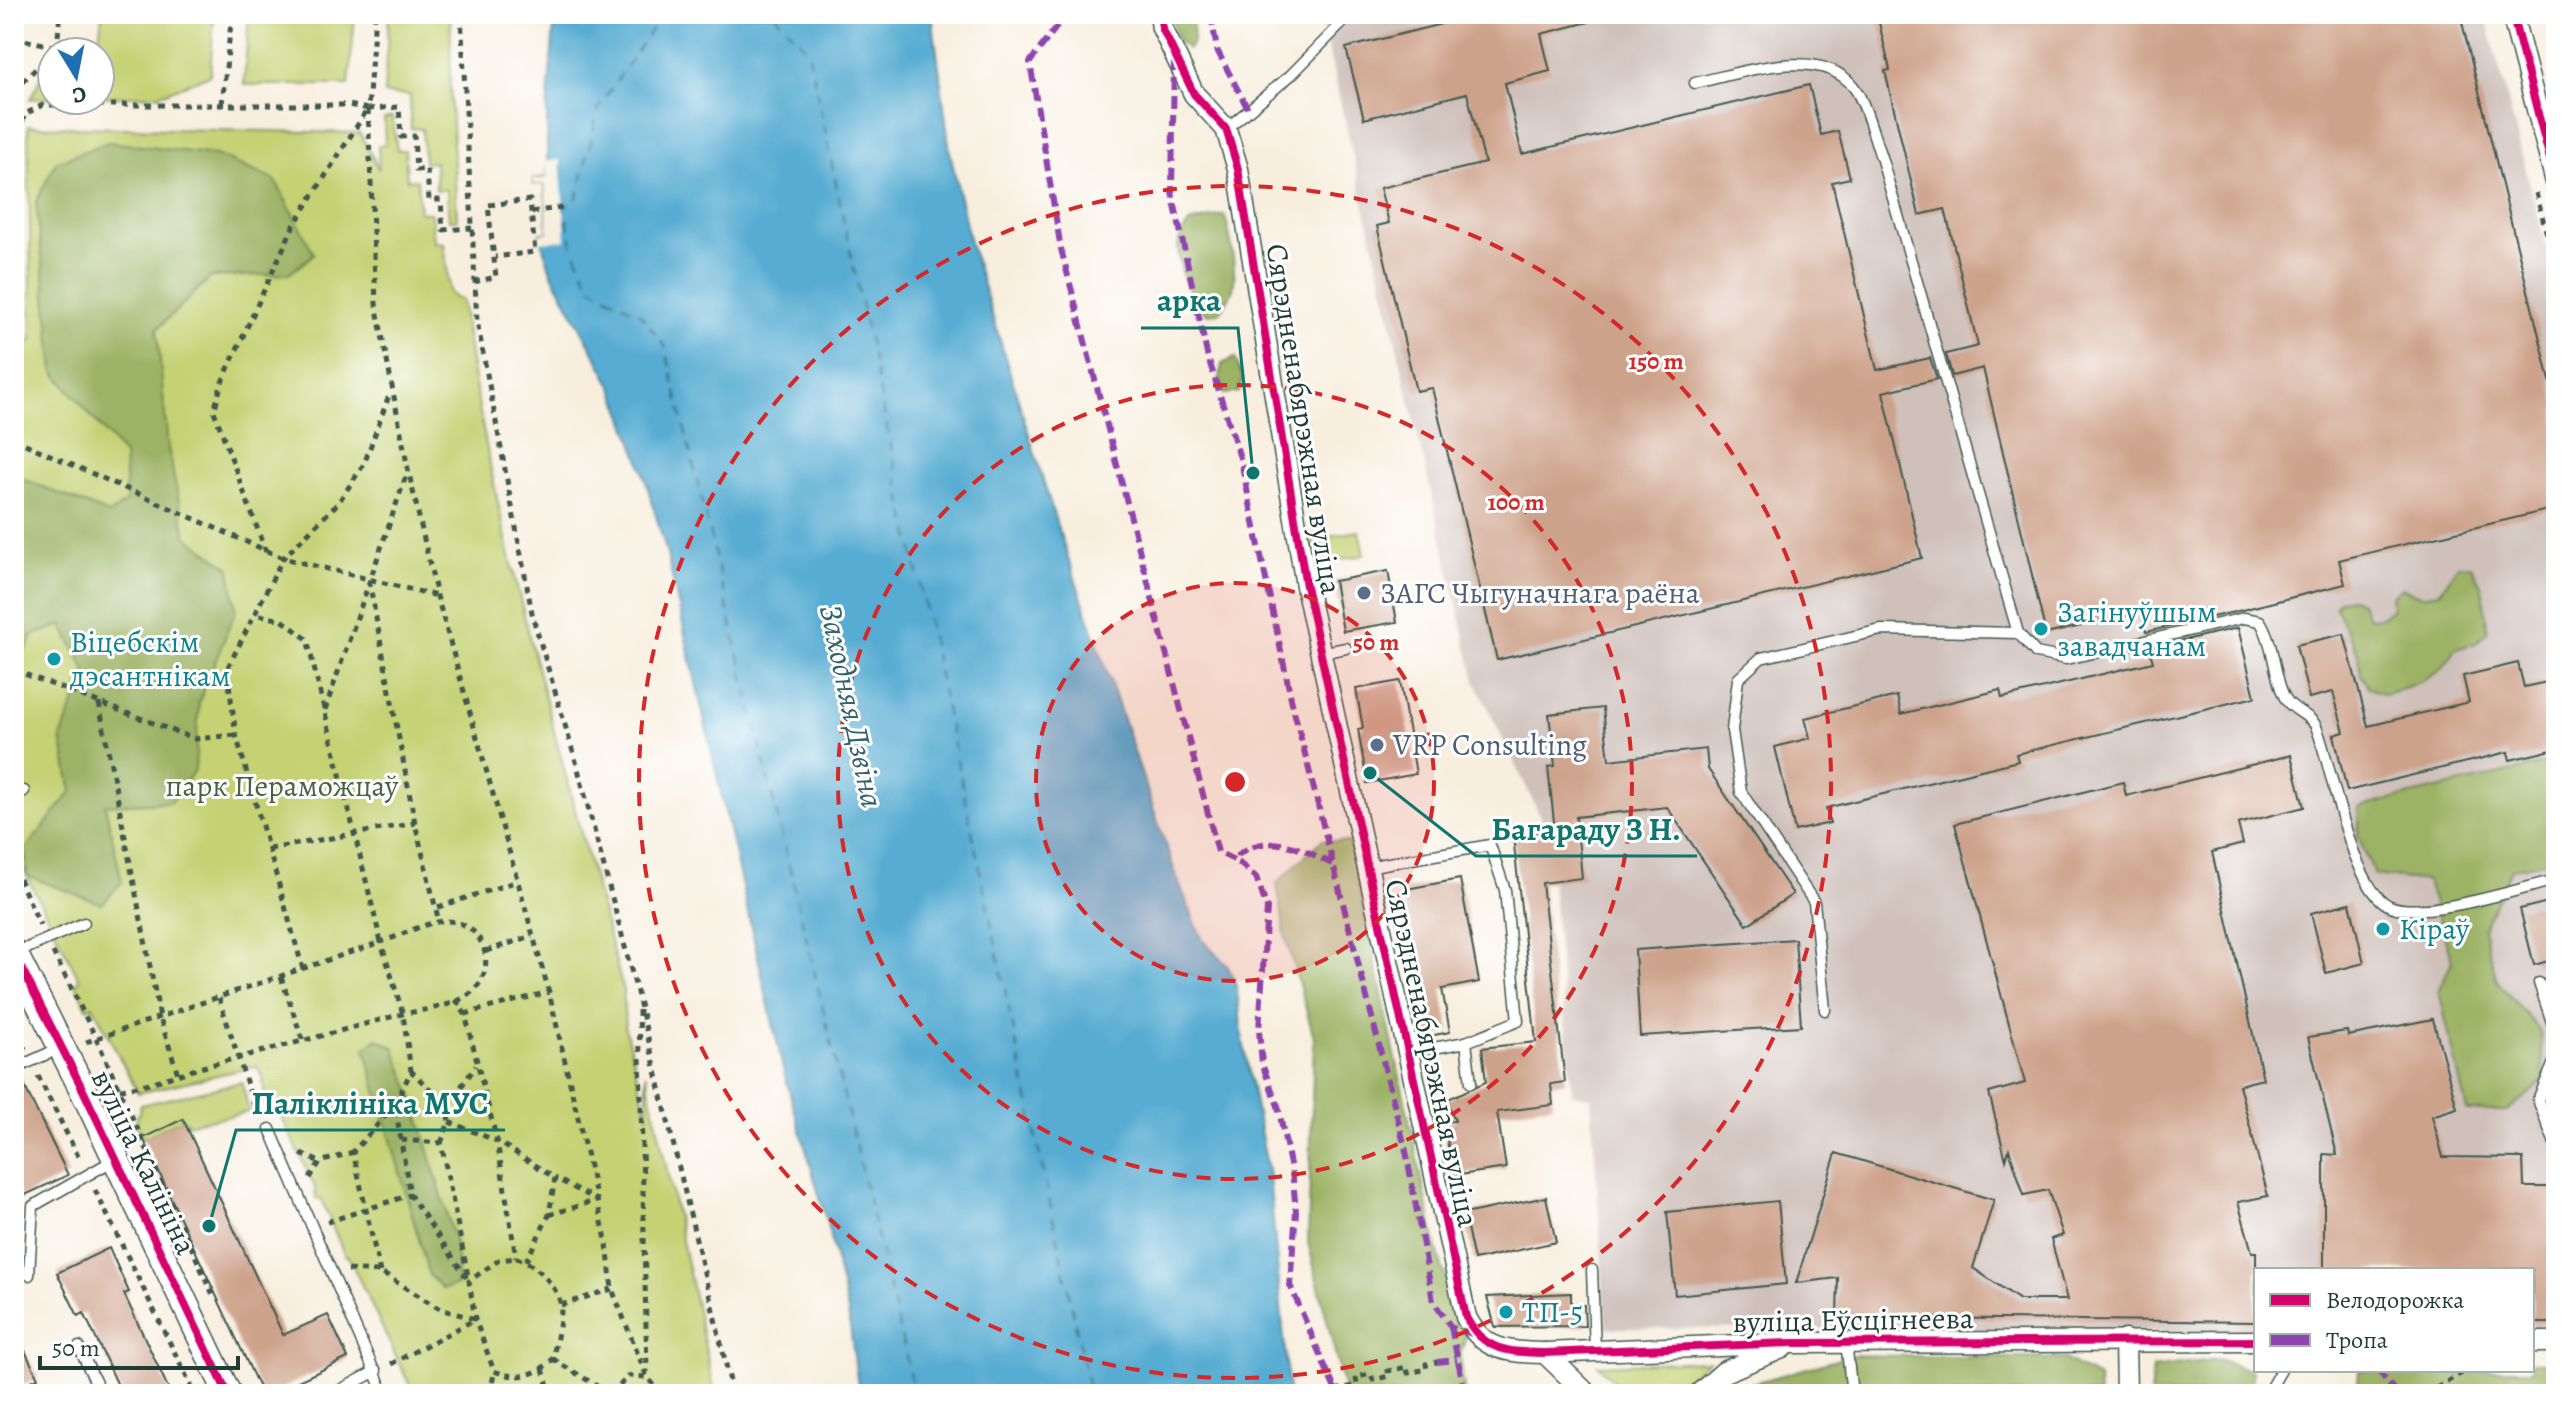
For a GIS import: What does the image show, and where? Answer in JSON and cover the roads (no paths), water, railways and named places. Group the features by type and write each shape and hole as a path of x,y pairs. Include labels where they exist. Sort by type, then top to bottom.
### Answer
{"street":[{"name":"Сярэдненабярэжная вуліца","path":"1160,14 1162,28 1194,94 1226,129 1238,169 1283,454 1320,653 1466,1317"},
{"path":"2512,14 2546,106 2556,182"},
{"name":"вуліца Калініна","path":"14,953 228,1394"},
{"name":"вуліца Еўсцігнеева","path":"1466,1317 1475,1335 1506,1352 1846,1342 2254,1341"},
{"path":"2125,1340 2126,1394"},
{"path":"2534,1342 2556,1342"},
{"path":"1699,1394 1724,1372 1792,1343"},
{"path":"1545,1353 1587,1394"}],"lane":[{"path":"1226,129 1291,75 1351,14"},
{"path":"1695,83 1793,62 1826,68 1853,85 1882,160 2018,633 2036,653 2066,659 2244,618 2260,621 2268,632 2286,700 2316,725 2347,832 2369,888 2388,906 2419,911 2556,880"},
{"path":"1825,1010 1814,902 1741,792 1732,730 1738,679 1761,658 1881,630 2018,633"},
{"path":"1320,653 1346,648"},
{"path":"1367,867 1490,845 1505,890 1518,1021 1466,1042 1407,1053"},
{"path":"14,953 84,923"},
{"path":"2539,983 2556,1034"},
{"path":"1466,1042 1471,1083"},
{"path":"14,1069 62,1047"},
{"path":"2556,1058 2538,1100 2556,1146"},
{"path":"270,1129 384,1394"},
{"path":"29,1275 33,1206 116,1159"},
{"path":"1592,1270 1595,1351"},
{"path":"1846,1342 1852,1394"},
{"path":"79,1347 101,1394"},
{"path":"333,1394 376,1371"},
{"path":"2267,1394 2280,1372"}],"water":[{"name":"Заходняя Дзвіна","path":"555,14 932,14 950,152 970,243 1057,525 1177,878 1202,939 1227,965 1236,984 1243,1041 1269,1176 1289,1394 859,1394 848,1312 826,1219 784,1073 666,550 640,461 613,388 551,272 539,234 548,232 545,184 533,184 533,179 547,177 547,111"}],"place":[{"name":"арка","path":"1253,473"},
{"name":"ЗАГС Чыгуначнага раёна","path":"1364,593"},
{"name":"Загінуўшым завадчанам","path":"2041,629"},
{"name":"Віцебскім дэсантнікам","path":"54,659"},
{"name":"VRP Consulting","path":"1377,745"},
{"name":"Багараду З Н.","path":"1370,773"},
{"name":"Кіраў","path":"2383,929"},
{"name":"Паліклініка МУС","path":"209,1226"},
{"name":"ТП-5","path":"1506,1312"}],"park label":[{"name":"парк Пераможцаў","path":"282,786"}]}
